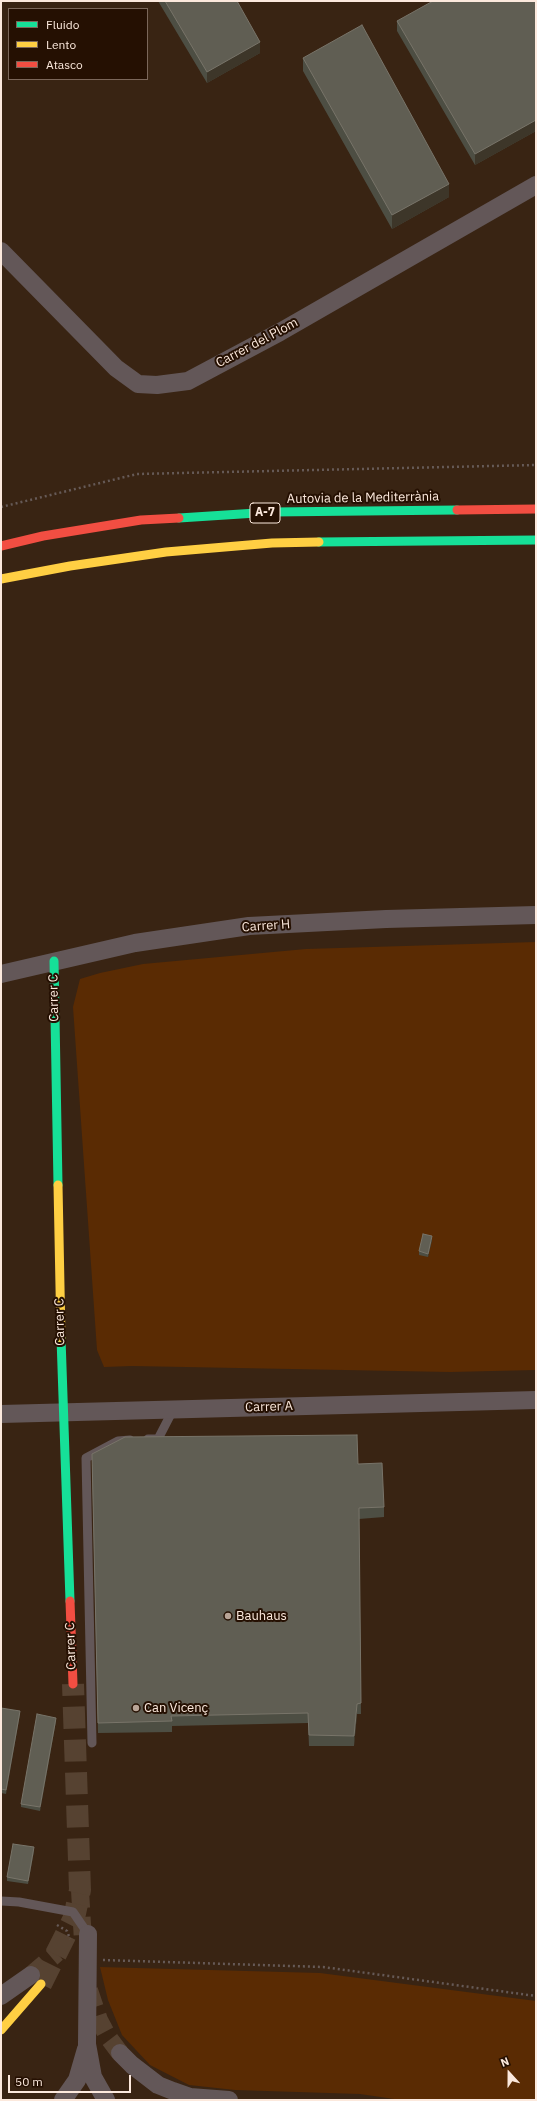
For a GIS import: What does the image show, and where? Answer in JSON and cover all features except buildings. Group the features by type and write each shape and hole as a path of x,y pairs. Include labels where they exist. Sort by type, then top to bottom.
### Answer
{"main road":[{"name":"Autovia de la Mediterrània","path":"1,546 43,536 141,520 272,512 536,509"},
{"path":"1,579 70,566 166,552 272,543 536,540"},
{"path":"43,580 70,566"},
{"name":"Carrer C","path":"54,961 62,1413 73,1684"},
{"path":"1,2030 36,1980"}],"street":[{"name":"Carrer del Plom","path":"1,251 116,368 138,384 157,386 188,381 260,343 536,185"},
{"name":"Carrer H","path":"1,974 135,943 249,926 386,919 536,915"},
{"name":"Carrer A","path":"1,1414 536,1400"},
{"path":"88,1934 87,2044 93,2077 106,2100"},
{"path":"1,1996 36,1980"},
{"path":"63,2100 76,2080 87,2044"},
{"path":"120,2053 132,2065 158,2085 190,2097 229,2100"}],"lane":[{"path":"92,1743 86,1458 118,1440 158,1439 173,1410"},
{"path":"1,1901 19,1902 74,1912 88,1934"}],"path":[{"path":"1,507 137,474 536,465"},
{"path":"57,1925 67,1931 73,1945"},
{"path":"103,1960 323,1967 536,1996"}],"shaded area":[{"path":"536,942 536,1370 450,1372 132,1366 104,1367 97,1350 73,1007 80,979 100,973 143,964 306,949"},
{"path":"100,1967 320,1973 536,2001 536,2100 401,2100 360,2094 235,2090 189,2085 150,2065 122,2035 108,2000"}],"tunnel":[{"path":"41,1984 74,1918 80,1890 73,1684"},
{"path":"80,1890 83,1941"},
{"path":"31,1975 57,1953"},
{"path":"89,1990 99,2020 108,2037 120,2053"}],"traffic: fast":[{"path":"179,518 272,512 457,510"},
{"path":"319,542 536,540"},
{"path":"54,961 58,1185"},
{"path":"61,1338 70,1601"}],"traffic: slow":[{"path":"1,579 70,566 166,552 272,543 319,542"},
{"path":"58,1185 61,1338"},
{"path":"1,2030 41,1984"}],"traffic: jam":[{"path":"457,510 536,509"},
{"path":"1,546 43,536 141,520 179,518"},
{"path":"70,1601 73,1684"}],"place":[{"name":"Bauhaus","path":"228,1616"},
{"name":"Can Vicenç","path":"136,1708"}]}
